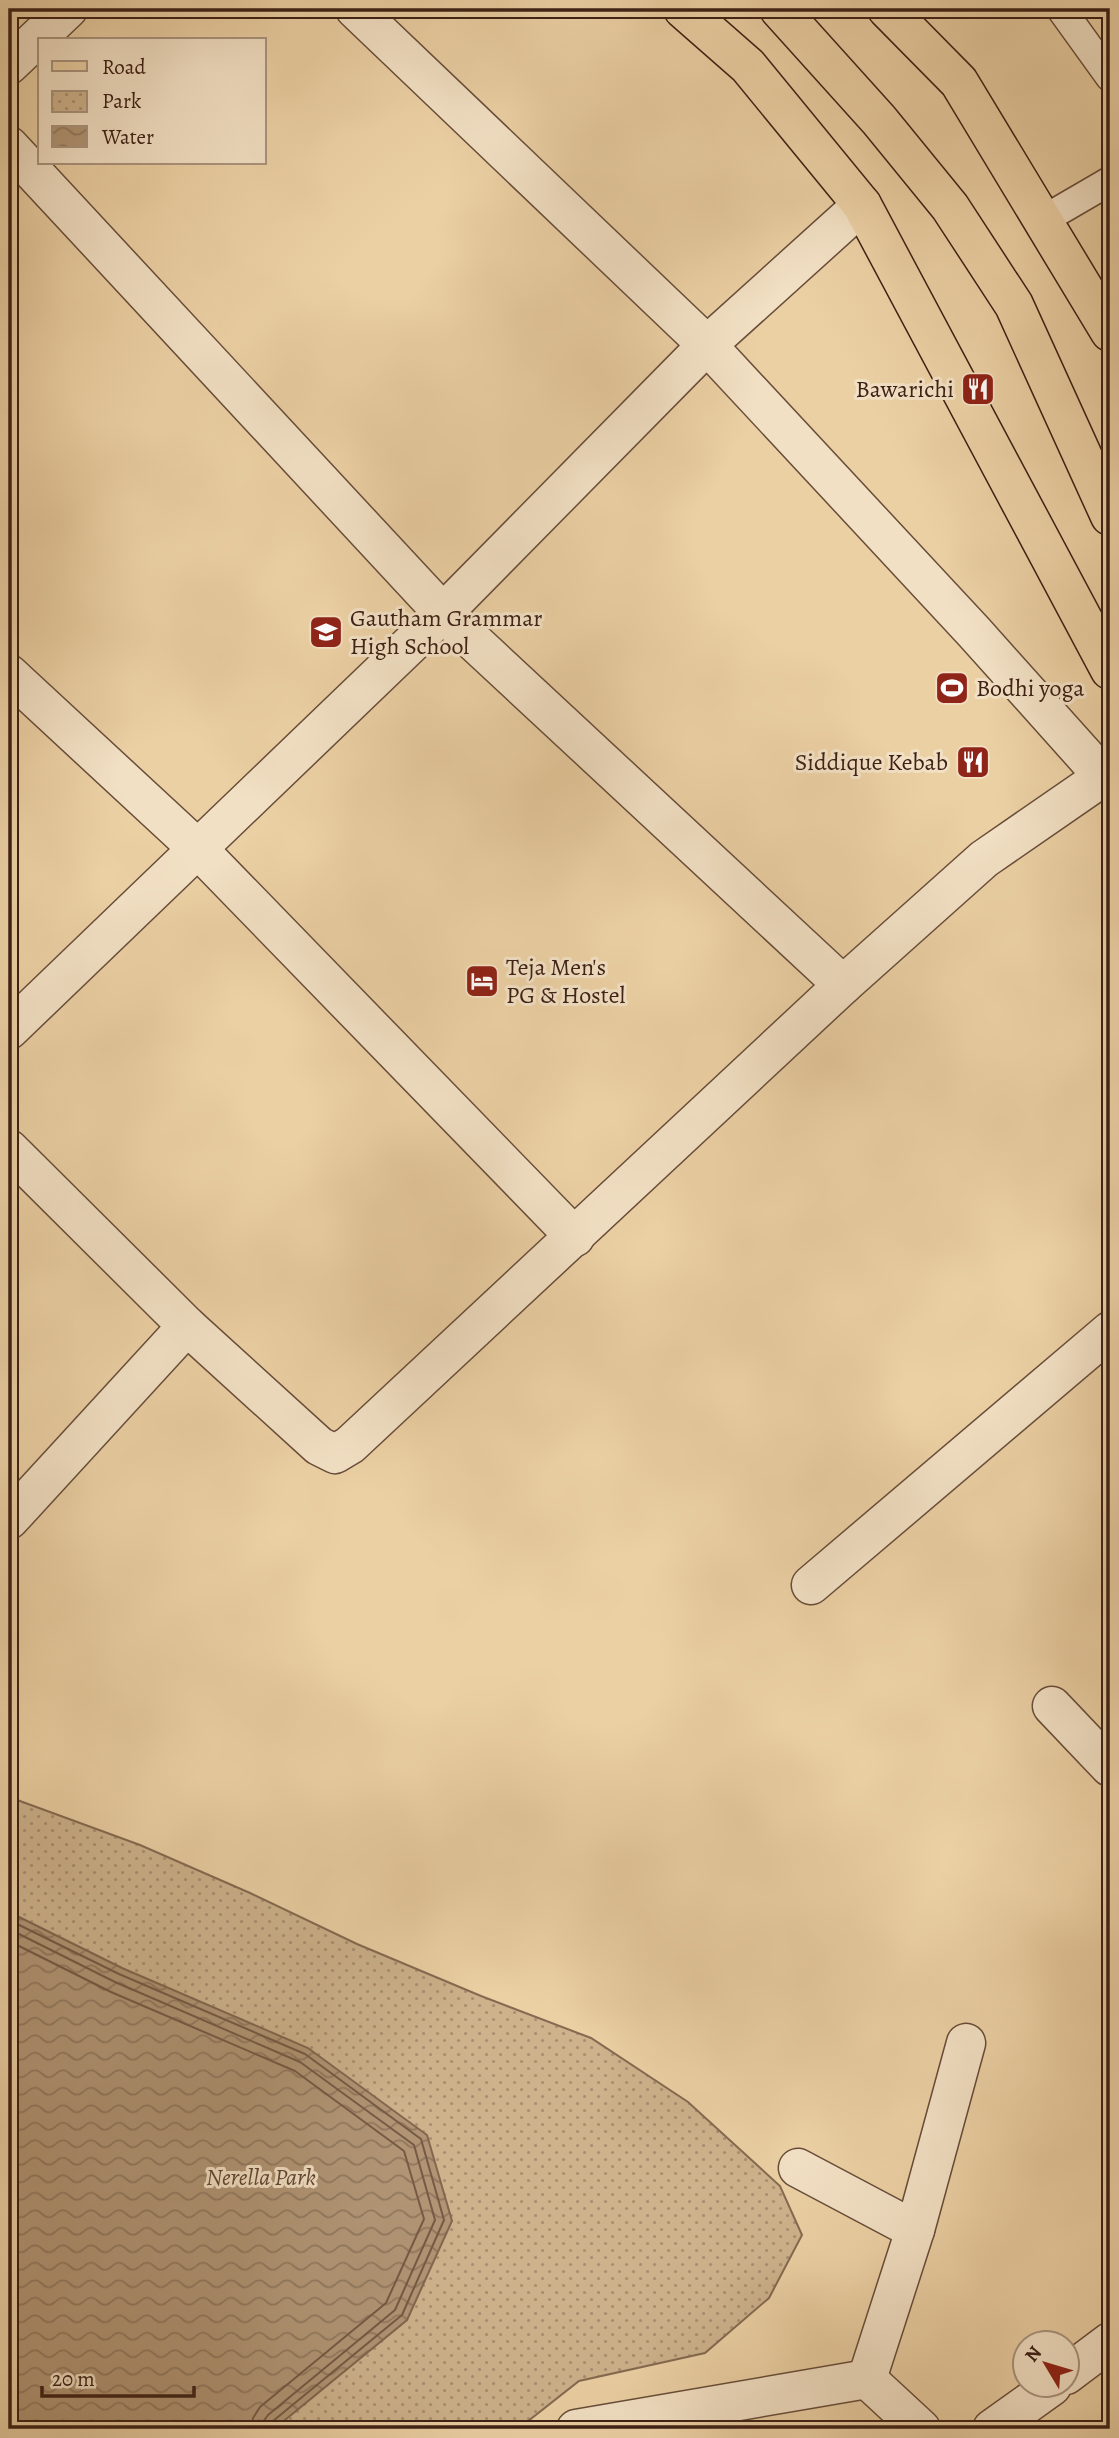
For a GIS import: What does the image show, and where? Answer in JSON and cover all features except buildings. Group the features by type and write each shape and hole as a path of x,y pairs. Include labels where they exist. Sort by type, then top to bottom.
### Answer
{"main road":[{"path":"683,9 748,66 862,205 1110,670"},
{"path":"779,9 879,120 950,207 1014,305 1110,516"},
{"path":"892,10 959,82 1108,324"}],"street":[{"path":"9,65 68,9"},
{"path":"9,1149 187,1326 319,1446 335,1454 350,1445 843,985 984,859 1107,774 707,345 355,9"},
{"path":"9,146 443,612 843,985"},
{"path":"9,1030 443,612 707,345 862,205"},
{"path":"9,674 198,849 575,1237"},
{"path":"9,1520 187,1326"},
{"path":"811,1585 1110,1331"},
{"path":"1052,1706 1110,1767"},
{"path":"867,2379 915,2230 966,2043"},
{"path":"798,2168 915,2230"},
{"path":"1080,2364 1110,2342"},
{"path":"576,2429 867,2379"},
{"path":"867,2379 921,2429"},
{"path":"992,2429 1032,2400"}],"lane":[{"path":"1061,9 1110,77"},
{"path":"1043,220 1110,181"}],"green space":[{"name":"Nerella Park","path":"9,1797 140,1845 357,1944 591,2038 688,2102 780,2186 802,2235 769,2298 705,2353 579,2381 518,2429 9,2429"}],"water":[{"path":"9,1912 122,1968 308,2048 427,2135 452,2221 407,2320 274,2429 9,2429"}],"place":[{"name":"Bawarichi","path":"978,389"},
{"name":"Gautham Grammar High School","path":"326,632"},
{"name":"Bodhi yoga","path":"952,688"},
{"name":"Siddique Kebab","path":"973,762"},
{"name":"Teja Men's PG & Hostel","path":"482,981"}]}
